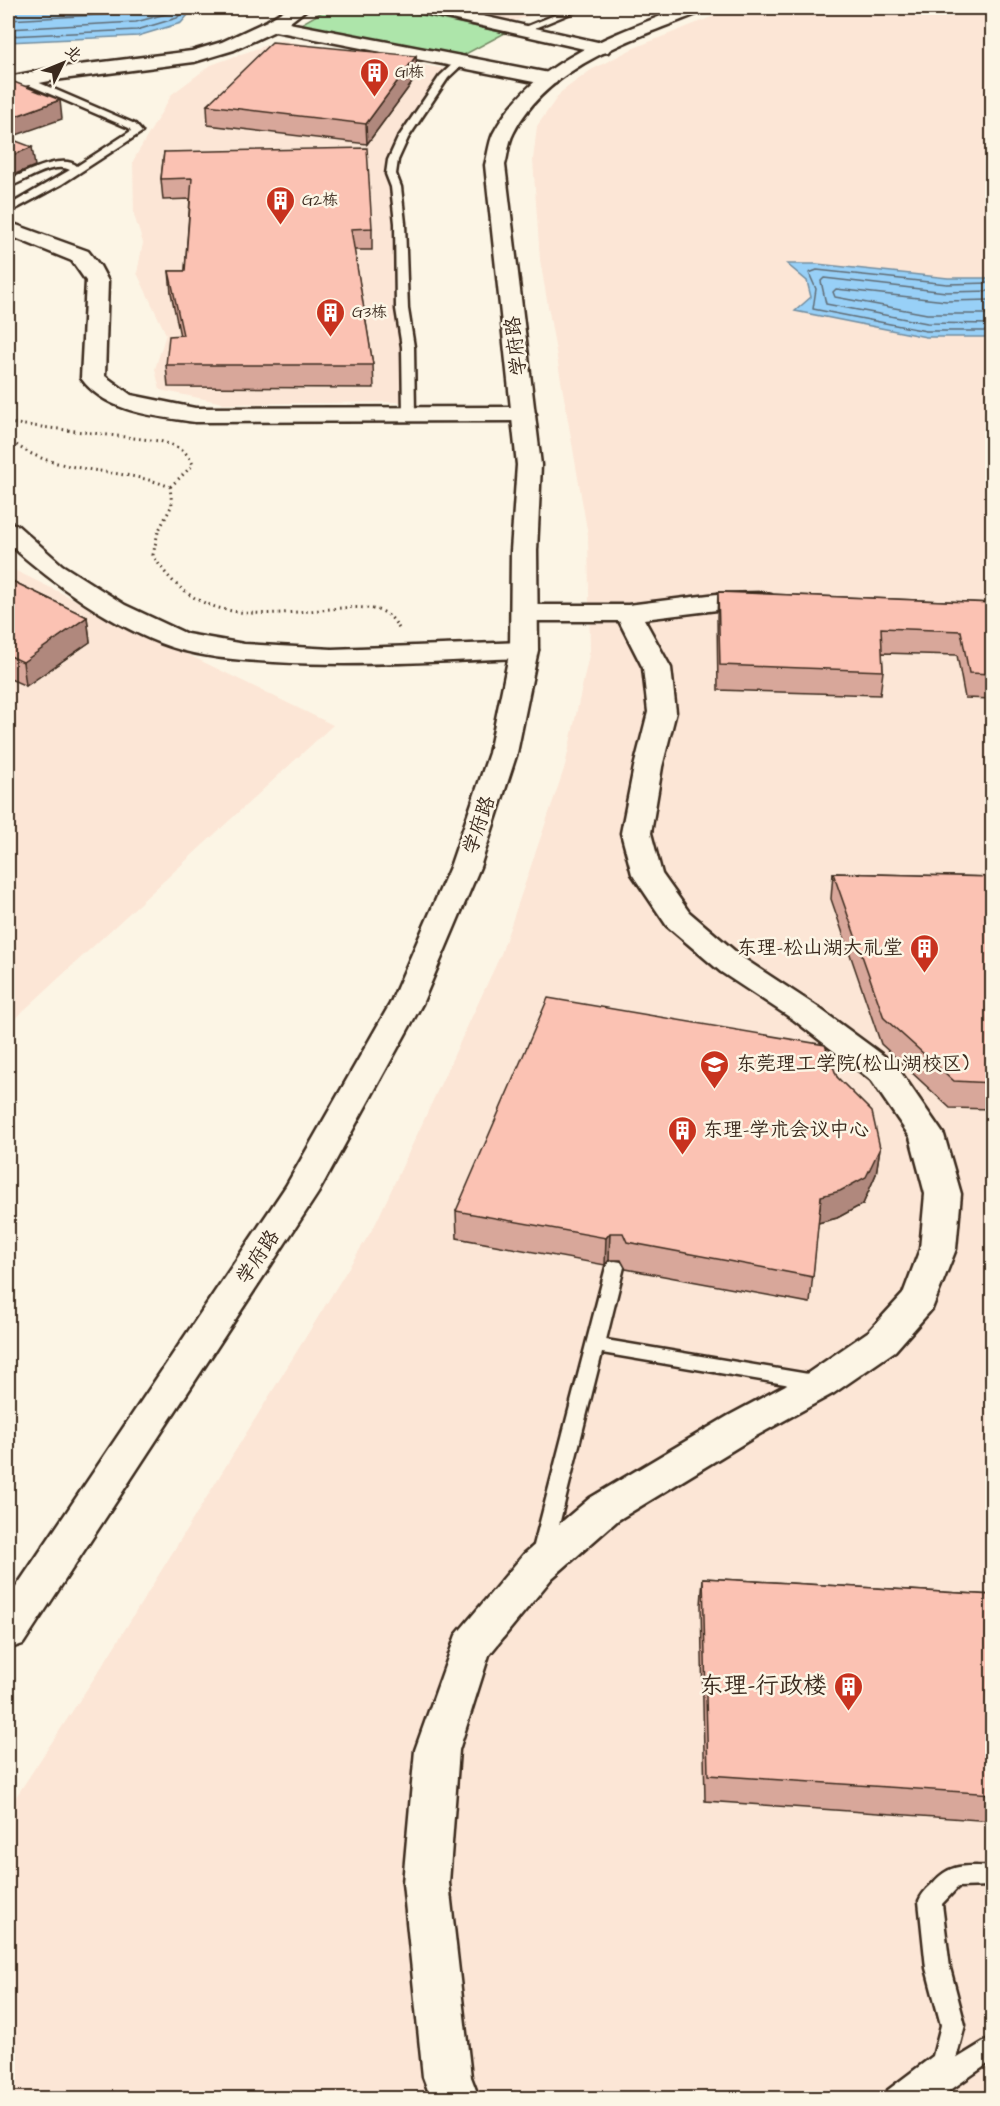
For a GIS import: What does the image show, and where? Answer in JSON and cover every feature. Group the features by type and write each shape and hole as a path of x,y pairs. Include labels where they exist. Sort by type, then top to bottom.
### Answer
{"street":[{"path":"16,81 194,56 228,46 273,25 299,8"},
{"path":"426,8 602,48"},
{"name":"学府路","path":"8,1632 300,1193 406,1004 465,867 503,753 524,650 529,465 495,165 503,135 522,105 549,79 602,48 696,8"},
{"path":"273,25 549,79"},
{"path":"8,228 80,256 89,266 97,281 93,378 123,400 169,411 223,416 524,414"},
{"path":"8,530 53,570 116,611 180,641 244,652 332,657 524,650"},
{"path":"524,613 628,612 717,602 784,601"},
{"path":"455,2098 447,2077 426,1883 436,1750 471,1647 538,1566 604,1509 742,1426 821,1383 882,1341 919,1300 938,1249 943,1194 927,1135 883,1072 805,1013 732,965 678,919 646,874 636,833 648,767 662,712 657,668 628,612"}],"lane":[{"path":"522,30 579,8"},
{"path":"409,414 408,347 402,309 400,223 396,188 391,174 393,160 403,138 445,76 459,62"},
{"path":"8,210 137,132 132,126 16,81"},
{"path":"8,184 47,168 98,156"},
{"path":"62,164 70,165 75,170"},
{"path":"538,1566 597,1345 615,1267"},
{"path":"597,1345 821,1383"},
{"path":"897,2098 943,2063 953,2025 938,1968 930,1901 953,1877 993,1876"},
{"path":"919,2098 993,2048"}],"path":[{"path":"8,430 8,423 137,438 174,445 190,456 193,465 170,487"},
{"path":"8,438 10,445 56,462 149,479 170,487"},
{"path":"170,487 172,505 158,532 153,555 165,575 187,593 212,606 236,613 265,615 351,607 382,611 393,619 415,653"}],"shaded area":[{"path":"452,8 550,8 512,22"},
{"name":"东莞理工学院(松山湖校区)","path":"734,8 992,8 992,2098 8,2098 8,1809 106,1660 375,1225 501,954 565,766 590,650 588,535 540,260 533,160 537,126 561,92 591,70 634,48"},
{"path":"280,40 446,69 410,128 390,184 404,280 403,402 228,404 160,390 155,369 166,334 137,273 143,243 134,215 133,161 172,94 211,65"},
{"path":"8,567 333,725 8,1025"}],"green space":[{"path":"329,8 390,8 505,33 460,57 292,29"}],"water":[{"path":"19,8 194,8 181,23 138,36 8,42 8,10"},
{"path":"787,264 817,264 948,278 992,278 992,337 926,337 795,311 811,297 807,281"}],"building":[{"path":"272,42 416,56 366,124 207,105"},
{"path":"9,80 60,100 8,119"},
{"path":"8,138 32,147 8,157"},
{"path":"367,148 372,228 351,229 373,365 166,365 169,336 183,335 169,271 185,271 192,178 161,179 164,152"},
{"path":"8,579 87,617 23,662 8,655"},
{"path":"718,592 993,603 993,674 969,673 961,631 881,628 883,671 720,665"},
{"name":"东理-松山湖大礼堂","path":"833,873 993,877 993,1083 954,1081 884,1018"},
{"name":"东理-学术会议中心","path":"548,998 825,1045 837,1077 872,1112 880,1148 866,1177 840,1191 821,1196 813,1277 627,1242 623,1233 610,1233 606,1238 456,1211"},
{"name":"东理-行政楼","path":"703,1578 993,1595 993,1794 708,1775"}],"place":[{"name":"G1栋","path":"374,98"},
{"name":"G2栋","path":"281,226"},
{"name":"G3栋","path":"331,338"},
{"name":"东理-松山湖大礼堂","path":"924,974"},
{"name":"东莞理工学院(松山湖校区)","path":"715,1090"},
{"name":"东理-学术会议中心","path":"682,1156"},
{"name":"东理-行政楼","path":"848,1712"}]}
